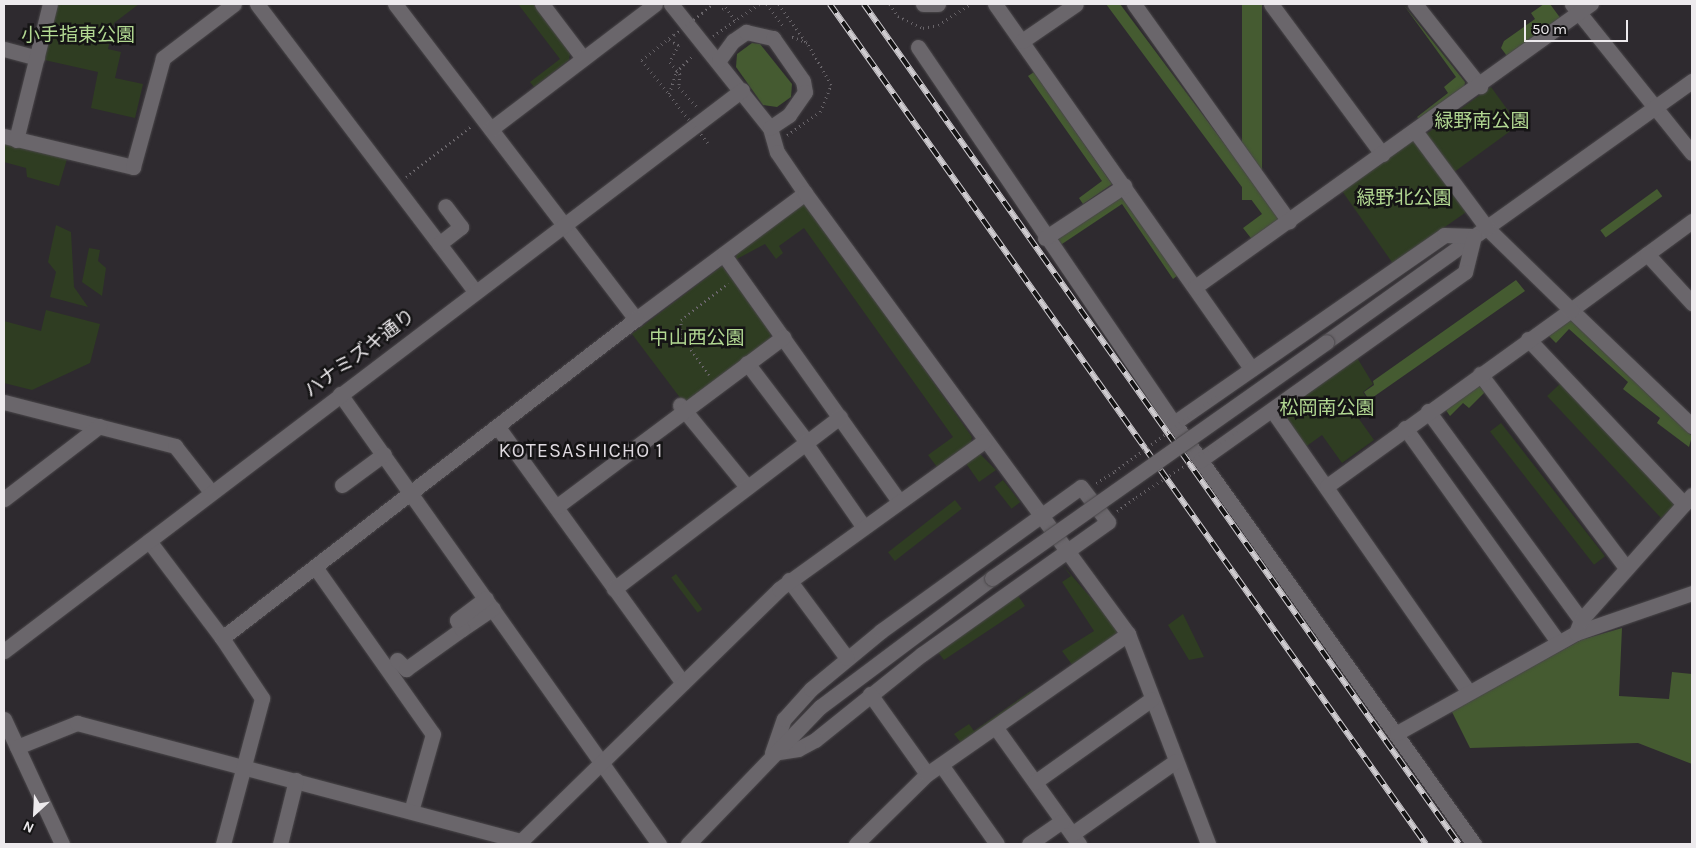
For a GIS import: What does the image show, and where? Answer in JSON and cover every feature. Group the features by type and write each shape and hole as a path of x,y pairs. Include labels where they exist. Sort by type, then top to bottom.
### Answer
{"street":[{"path":"50,4 36,58 10,138 133,167 163,58 234,4"},
{"path":"257,4 475,291"},
{"path":"395,4 636,320"},
{"path":"542,4 583,58"},
{"path":"486,123 583,58 654,4"},
{"path":"671,4 691,32 720,60 770,128 776,152 805,193 1039,518 1128,634 1208,844"},
{"path":"924,4 938,4"},
{"path":"995,4 1252,369"},
{"path":"1022,40 1076,4"},
{"path":"1134,4 1289,220"},
{"path":"1271,4 1382,154"},
{"path":"1415,4 1480,86"},
{"path":"1195,287 1480,86 1575,8 1591,4"},
{"path":"1575,8 1654,110 1692,153"},
{"path":"720,60 733,41 746,32 773,38 803,81 805,92 789,116 770,128"},
{"path":"918,47 1045,238 1174,423 1397,733 1474,844"},
{"path":"4,49 36,58"},
{"path":"688,844 772,753 883,657 1654,110 1692,81"},
{"name":"ハナミズキ通り","path":"4,651 475,291 742,90"},
{"path":"1415,131 1481,232 1571,310 1692,426"},
{"path":"1045,238 1124,186"},
{"path":"222,638 497,426 805,193"},
{"path":"439,244 461,227 445,206"},
{"path":"1327,486 1692,221"},
{"path":"1174,423 1216,397 1252,369 1444,235 1481,232"},
{"path":"1200,460 1239,430 1272,410 1465,272 1481,232"},
{"path":"1646,254 1692,303"},
{"path":"724,255 899,501"},
{"path":"556,507 684,408 717,386 783,336"},
{"path":"1397,733 1467,690 1558,642 1578,626 1626,568 1688,500 1528,339"},
{"path":"747,364 806,443 863,526"},
{"path":"1480,374 1626,568"},
{"path":"340,394 412,492 659,844"},
{"path":"4,402 176,446 211,492"},
{"path":"684,408 747,487"},
{"path":"1272,410 1327,486 1467,690"},
{"path":"1428,411 1578,626"},
{"path":"614,589 840,417"},
{"path":"4,499 99,426"},
{"path":"497,426 682,683"},
{"path":"1405,428 1558,642"},
{"path":"17,747 77,723 296,780 520,842 601,761 789,580 984,441"},
{"path":"342,485 384,454"},
{"path":"1080,486 1106,520 870,694 816,740 798,749 772,753 784,719 847,658 1080,486"},
{"path":"149,541 222,638 262,698 223,844"},
{"path":"315,566 433,734 411,811"},
{"path":"789,580 847,658"},
{"path":"1578,626 1692,593"},
{"path":"397,660 406,669 490,603"},
{"path":"856,844 927,774 942,766 1128,634"},
{"path":"870,694 927,774"},
{"path":"1034,782 1152,699"},
{"path":"4,719 62,844"},
{"path":"996,728 1075,839 1176,761"},
{"path":"942,766 997,844"},
{"path":"280,844 296,780"},
{"path":"1029,844 1062,821"}],"path":[{"path":"708,144 642,60 713,4"},
{"path":"722,9 730,4"},
{"path":"713,36 759,4"},
{"path":"779,4 807,43"},
{"path":"726,7 735,20"},
{"path":"669,40 679,46 670,62 677,70 679,87 697,107"},
{"path":"669,94 677,70 691,59"},
{"path":"395,186 486,123"},
{"path":"717,386 680,335 680,320 734,278"},
{"path":"1084,491 1216,397"},
{"path":"1106,520 1193,456 1239,430"}],"green space":[{"name":"小手指東公園","path":"53,4 139,4 114,23 108,49 121,52 115,78 143,84 135,118 91,108 98,72 40,59"},
{"path":"518,4 533,4 570,53 569,60 534,87 530,82 560,59"},
{"path":"1106,4 1120,4 1282,221 1254,242 1243,228 1262,214"},
{"path":"1242,4 1262,4 1262,200 1242,200"},
{"path":"1403,4 1465,82 1464,89 1421,121 1417,117 1448,93 1444,87 1456,77"},
{"path":"1544,4 1550,4 1561,19 1507,56 1501,48 1504,41 1535,19 1531,13"},
{"path":"752,43 760,44 792,84 791,97 777,107 763,105 736,67 737,54"},
{"path":"1034,72 1112,184 1083,204 1079,198 1102,181 1028,76"},
{"name":"緑野南公園","path":"1491,87 1519,125 1453,173 1425,135"},
{"name":"緑野北公園","path":"1414,135 1467,211 1393,263 1339,187"},
{"path":"4,142 67,159 59,186 27,177 26,168 4,162"},
{"path":"1657,189 1662,196 1606,237 1600,230"},
{"path":"1123,195 1178,275 1173,279 1122,204 1059,246 1055,241"},
{"path":"801,204 809,205 972,437 971,443 937,467 928,455 953,437 804,228 779,246 783,253 776,259 765,244 735,260 737,254"},
{"path":"56,225 71,232 74,287 88,307 50,297 56,272 48,262"},
{"path":"89,248 100,250 98,261 106,268 102,296 82,282"},
{"name":"中山西公園","path":"722,266 771,330 770,339 684,403 632,334"},
{"path":"1516,280 1525,291 1369,400 1364,392 1374,385 1373,381"},
{"path":"46,310 100,324 90,363 32,390 4,383 4,321 41,331"},
{"path":"1569,317 1692,436 1689,447 1657,423 1660,418 1623,389 1628,382 1569,329 1556,343 1546,333"},
{"name":"松岡南公園","path":"1356,356 1373,384 1363,392 1368,401 1354,412 1374,440 1342,463 1322,435 1304,448 1279,411"},
{"path":"1476,383 1485,392 1469,408 1463,403 1450,416 1443,406"},
{"path":"1561,383 1675,505 1661,518 1547,396"},
{"path":"1501,423 1605,556 1594,565 1490,432"},
{"path":"978,452 996,470 979,482 965,462"},
{"path":"1003,480 1020,502 1012,509 994,487"},
{"path":"955,500 962,509 895,561 888,552"},
{"path":"1060,562 1117,628 1116,636 1073,666 1062,651 1094,631 1062,582 1071,576"},
{"path":"676,574 702,609 698,613 671,578"},
{"path":"1017,594 1025,606 944,660 937,651"},
{"path":"1183,614 1204,657 1189,660 1168,625"},
{"path":"1622,628 1619,696 1669,699 1672,672 1692,674 1692,764 1638,743 1470,748 1451,710 1581,640"},
{"path":"1032,690 1034,693 962,744 954,734 969,724 974,731"}],"railway":[{"path":"830,4 1426,844"},
{"path":"864,4 1459,844"}],"district":[{"name":"KOTESASHICHO 1","path":"581,450"}]}
